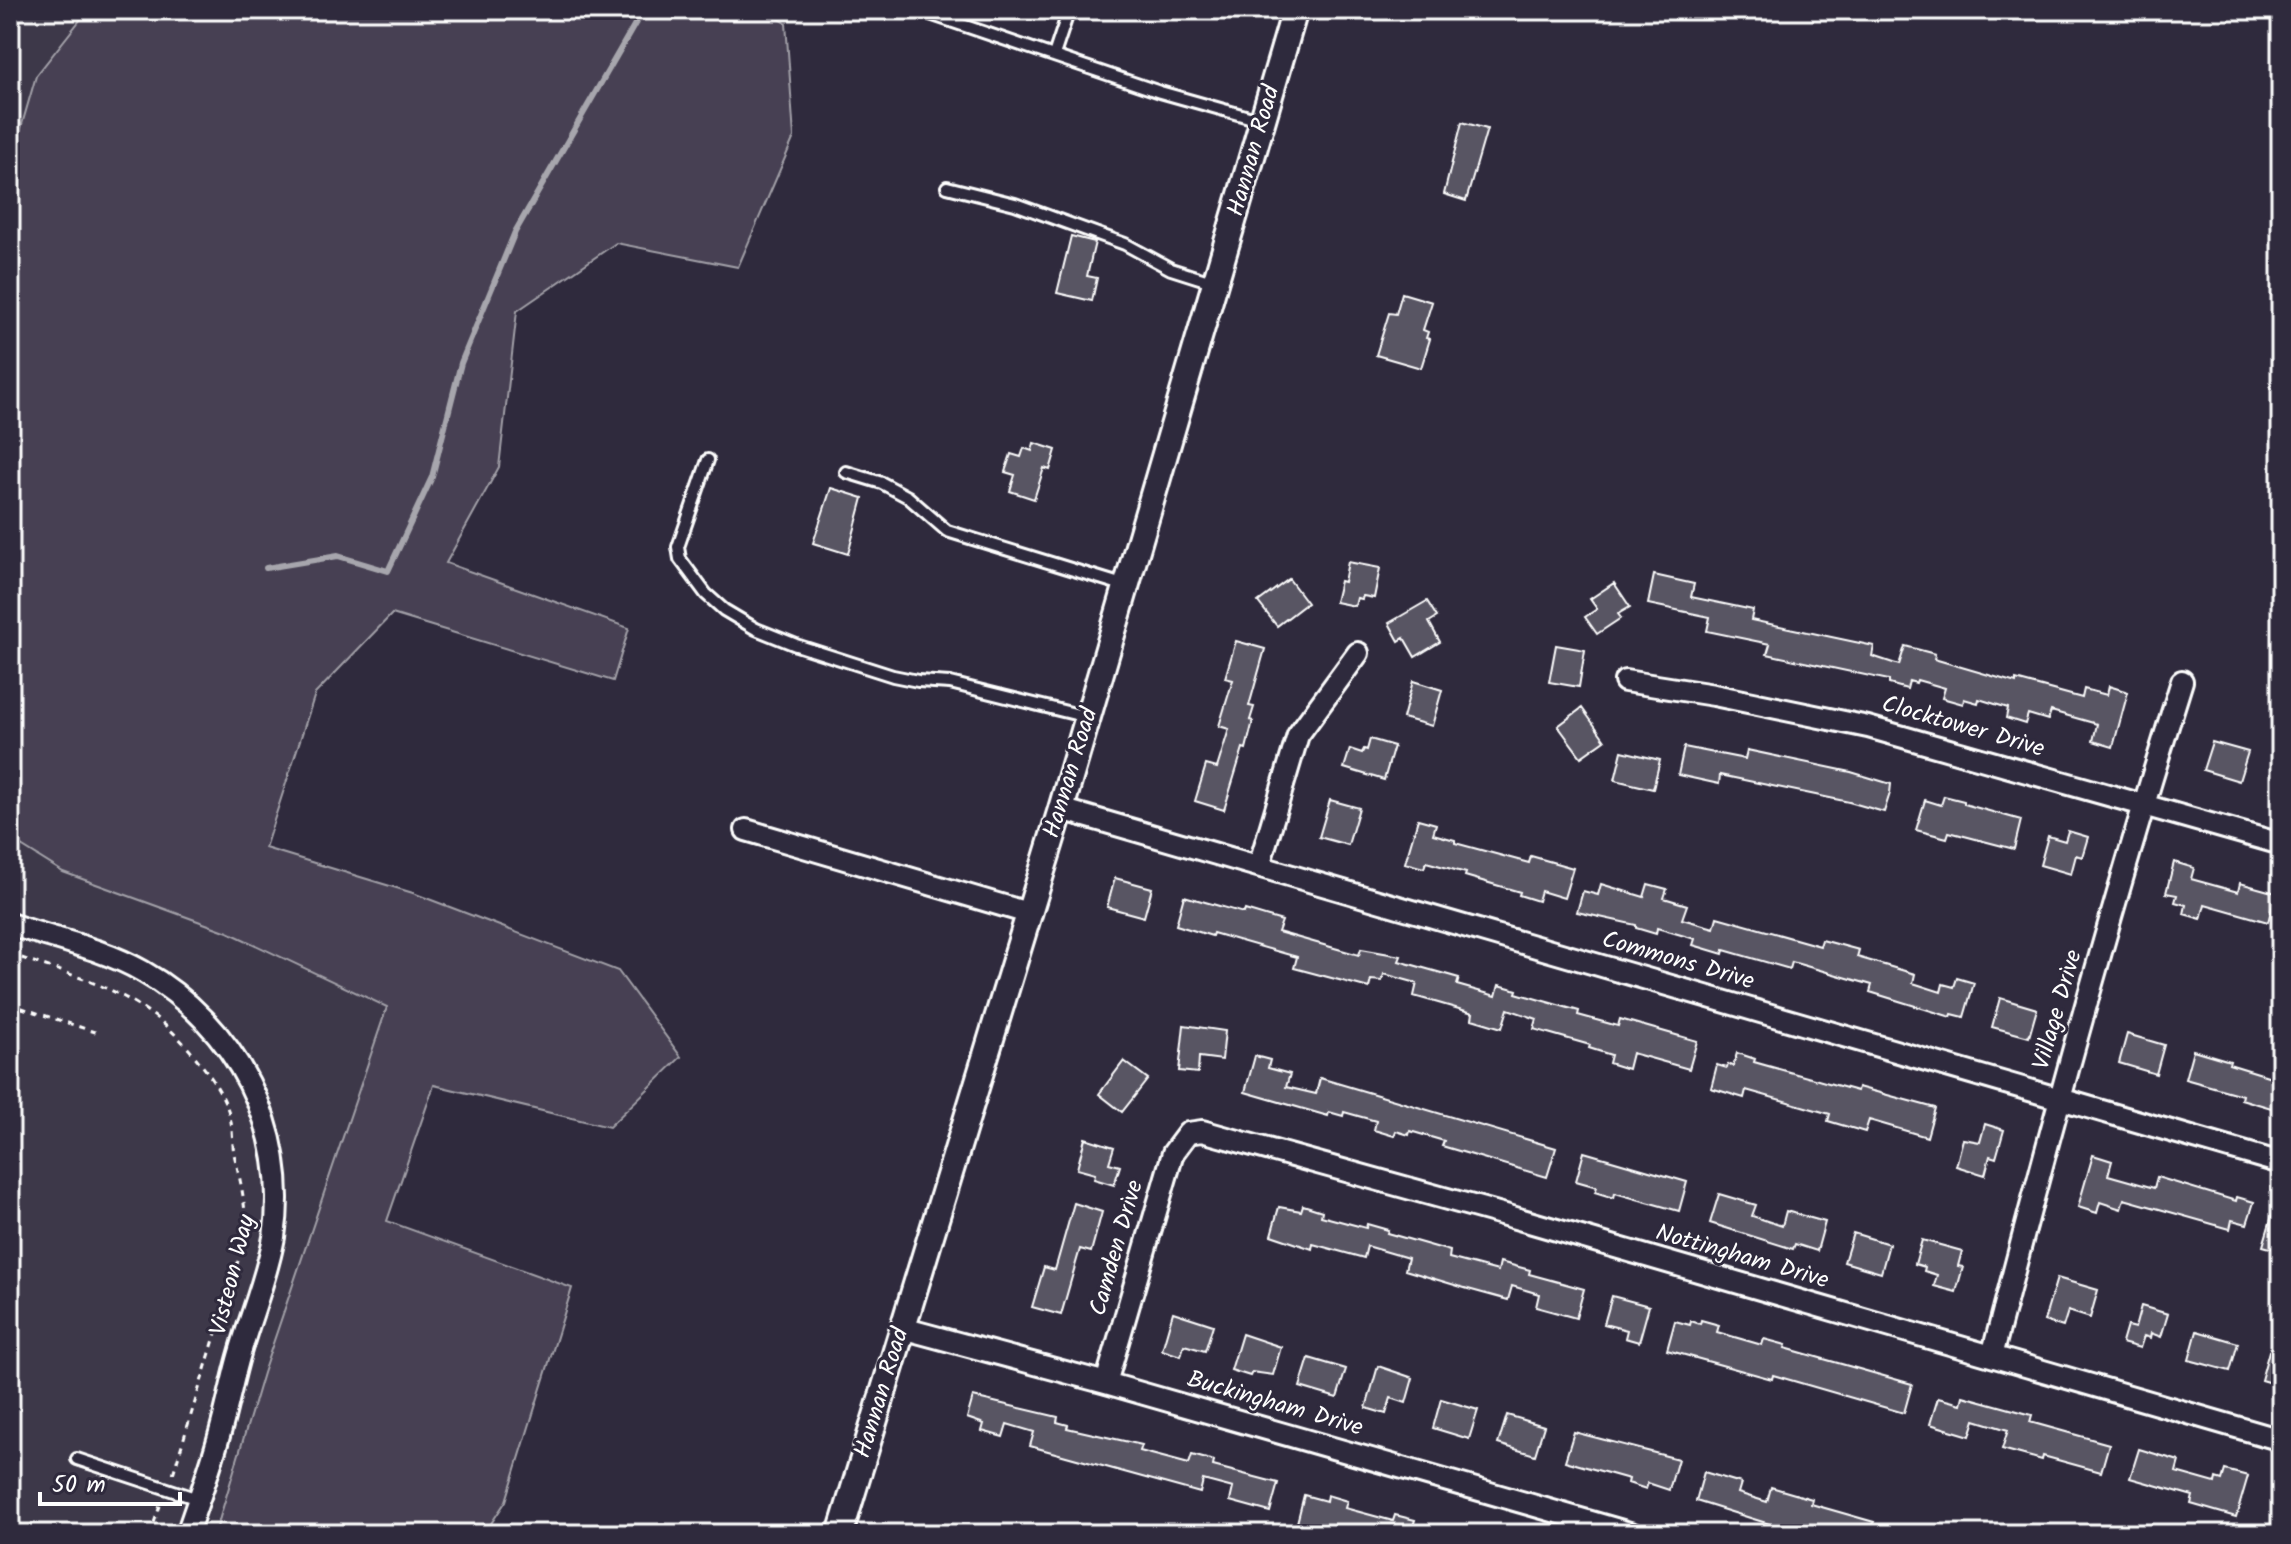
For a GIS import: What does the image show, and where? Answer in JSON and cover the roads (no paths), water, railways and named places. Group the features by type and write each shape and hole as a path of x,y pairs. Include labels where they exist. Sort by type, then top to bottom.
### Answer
{"street":[{"name":"Hannan Road","path":"840,1534 1061,809 1295,10"},
{"path":"1259,866 1298,735 1358,653"},
{"name":"Clocktower Drive","path":"1625,681 1714,695 1868,727 2281,844"},
{"name":"Village Drive","path":"1992,1356 2059,1099 2182,681"},
{"name":"Commons Drive","path":"1061,809 2281,1163"},
{"path":"746,830 1028,913"},
{"name":"Visteon Way","path":"10,924 129,964 166,987 200,1015 221,1038 248,1078 264,1117 276,1175 274,1236 219,1435 187,1534"},
{"name":"Nottingham Drive","path":"1188,1133 1202,1131 1228,1137 2281,1440"},
{"name":"Camden Drive","path":"1106,1383 1170,1162 1179,1142 1188,1133"},
{"name":"Buckingham Drive","path":"902,1328 1633,1534"}],"lane":[{"path":"918,10 1160,92 1263,121"},
{"path":"1054,55 1069,10"},
{"path":"947,187 1015,204 1125,244 1171,269 1215,283"},
{"path":"708,460 678,547 680,559 724,610 756,629 796,645 893,676 950,683 1087,717"},
{"path":"846,472 882,483 908,497 947,531 1126,586"},
{"path":"77,1459 198,1499"}],"waterway":[{"path":"266,568 338,556 388,571 432,477 461,363 515,232 643,10"}]}
